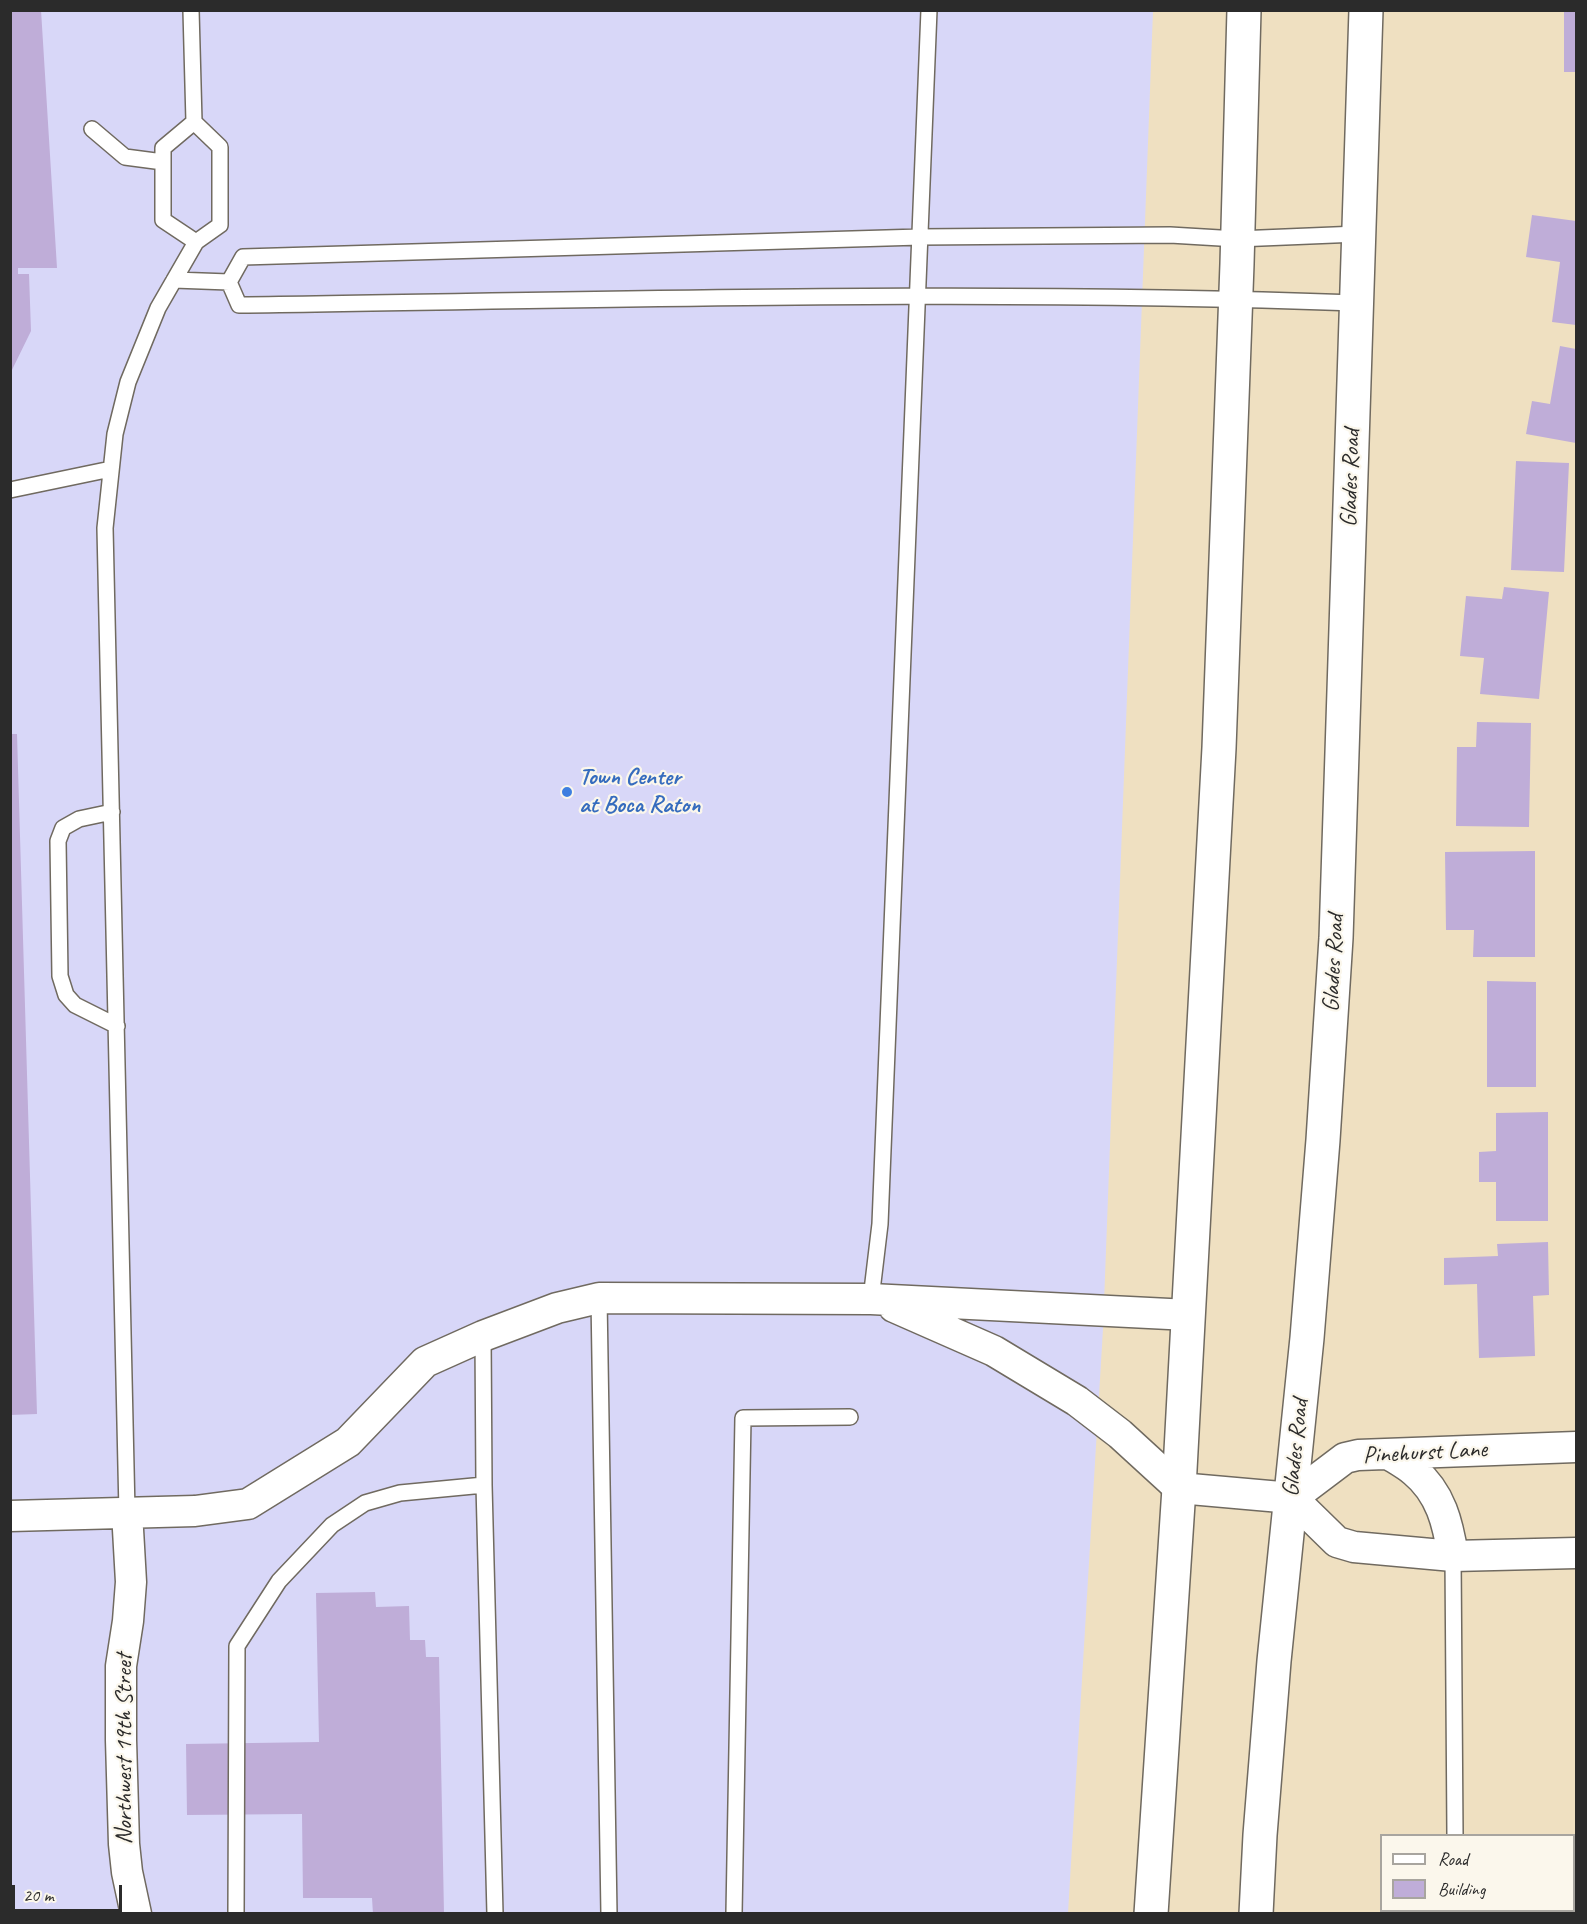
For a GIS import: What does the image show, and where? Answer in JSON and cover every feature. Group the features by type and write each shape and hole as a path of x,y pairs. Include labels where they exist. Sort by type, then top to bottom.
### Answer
{"main road":[{"path":"1151,1914 1179,1488 1219,748 1244,10"},
{"name":"Glades Road","path":"1256,1914 1274,1661 1292,1498 1320,1175 1336,938 1366,10"}],"street":[{"path":"10,1516 195,1511 248,1504 348,1442 425,1362 483,1336 557,1308 599,1298 871,1299 1189,1316"},
{"path":"871,1299 910,1313 994,1351 1037,1376 1077,1401 1120,1434 1179,1488 1292,1498 1337,1542 1354,1547 1453,1557 1576,1553"},
{"name":"Pinehurst Lane","path":"1292,1498 1346,1458 1358,1455 1576,1447"},
{"path":"1390,1455 1415,1471 1434,1492 1448,1524 1453,1557"},
{"name":"Northwest 19th Street","path":"127,1512 131,1582 121,1666 123,1845 136,1914"}],"lane":[{"path":"127,1512 105,528 115,434 128,382 158,308 196,242 220,225 220,147 194,122 191,10"},
{"path":"871,1299 881,1212 929,10"},
{"path":"194,122 162,148 163,220 196,242"},
{"path":"92,129 125,157 163,162"},
{"path":"229,282 243,257 920,237 1170,235 1237,239 1358,234"},
{"path":"174,280 229,282"},
{"path":"229,282 239,304 918,296 1235,298 1356,303"},
{"path":"10,490 111,469"},
{"path":"112,812 80,819 63,828 58,841 60,976 66,995 75,1005 117,1026"},
{"path":"599,1298 609,1914"},
{"path":"483,1336 484,1485 495,1914"},
{"path":"734,1913 743,1418 850,1417"},
{"path":"236,1914 237,1646 279,1581 332,1525 365,1503 400,1493 484,1485"},
{"path":"1453,1557 1455,1834"}],"shaded area":[{"name":"Town Center at Boca Raton","path":"11,11 1153,11 1103,1329 1068,1913 11,1914"}],"building":[{"path":"10,10 41,10 57,268 18,268 18,274 29,274 31,331 10,374"},
{"path":"1564,10 1576,10 1576,72 1564,72"},
{"path":"1532,215 1576,221 1576,325 1552,322 1560,262 1526,257"},
{"path":"1560,346 1576,349 1576,443 1526,434 1532,401 1550,404"},
{"path":"1516,461 1569,463 1564,572 1511,570"},
{"path":"1504,587 1549,592 1539,699 1480,694 1484,658 1460,656 1466,596 1502,599"},
{"path":"1477,722 1531,723 1529,827 1456,826 1457,747 1476,747"},
{"path":"10,734 17,734 37,1414 10,1415"},
{"path":"1535,851 1535,957 1473,957 1474,930 1446,930 1445,852"},
{"path":"1487,981 1536,982 1536,1087 1487,1087"},
{"path":"1548,1112 1548,1221 1496,1221 1496,1182 1479,1182 1479,1152 1496,1151 1496,1113"},
{"path":"1548,1242 1549,1295 1533,1296 1535,1356 1479,1358 1477,1284 1444,1285 1444,1258 1498,1256 1497,1244"},
{"path":"375,1592 376,1607 409,1606 410,1640 425,1640 426,1657 439,1657 444,1914 373,1914 372,1898 303,1898 302,1814 187,1815 186,1744 319,1742 316,1593"}],"place":[{"name":"Town Center at Boca Raton","path":"567,792"}]}
